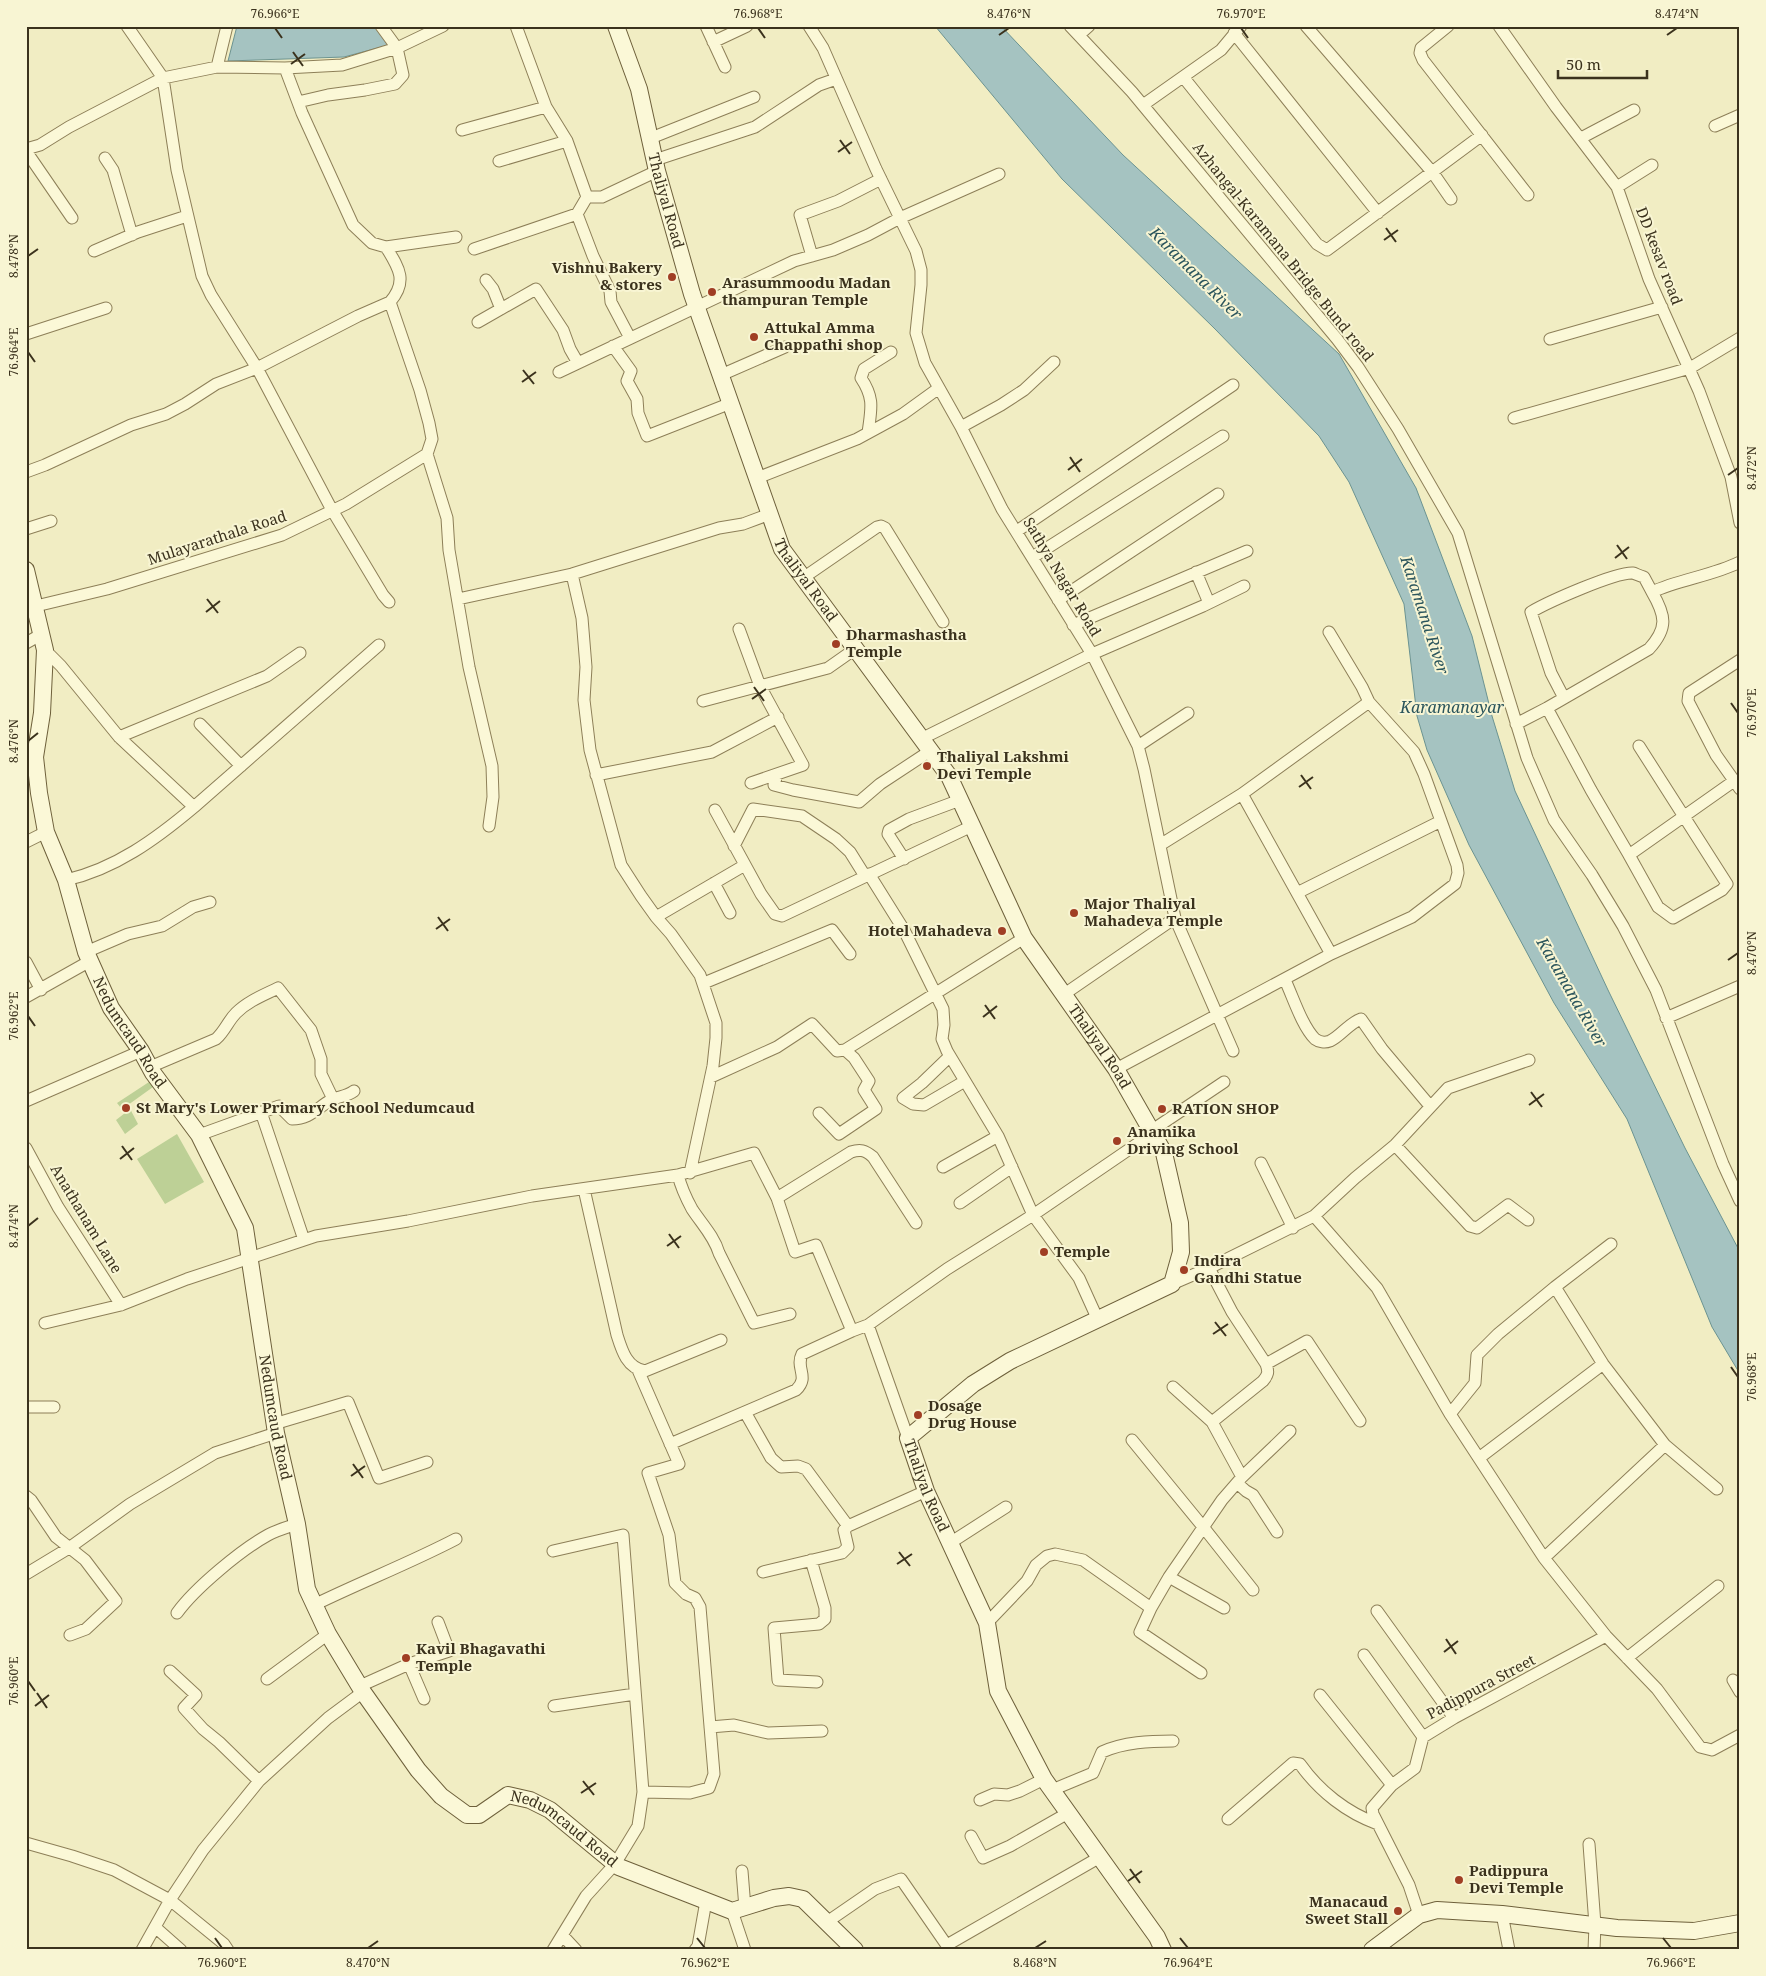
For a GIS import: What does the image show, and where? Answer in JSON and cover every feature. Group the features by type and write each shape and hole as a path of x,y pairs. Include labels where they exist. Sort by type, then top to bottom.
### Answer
{"street":[{"path":"127,26 163,78 177,170 202,276 211,294 257,368 332,510 382,595 389,602"},
{"path":"217,67 227,26"},
{"path":"298,102 395,84 404,75 397,48 380,26"},
{"path":"72,218 26,150 40,145 69,127 163,78 217,67 285,68 342,65 397,48 443,26"},
{"path":"516,26 546,107 567,141 587,197"},
{"path":"706,26 725,66"},
{"path":"713,42 747,26"},
{"name":"Sathya Nagar Road","path":"777,774 774,785 859,802 925,745 1092,654 1018,531 1002,509 961,427 925,363 916,334 921,270 916,252 822,48 810,26"},
{"name":"Azhangal-Karamana Bridge Bund road","path":"1070,26 1143,105 1337,339 1398,428 1458,533 1526,758 1554,820 1592,875 1623,926 1656,990 1723,1164 1740,1201"},
{"path":"1079,35 1089,26"},
{"path":"1306,26 1433,173 1451,199"},
{"path":"1448,26 1421,48 1420,53 1423,60 1528,196"},
{"name":"DD kesav road","path":"1499,26 1617,187 1649,278 1690,368 1731,477 1740,523"},
{"name":"Thaliyal Road","path":"620,27 639,89 656,166 696,306 782,549 949,776 1024,938 1116,1069 1164,1153 1180,1223 1180,1252 1172,1284 1003,1365 973,1384 908,1438 926,1491 987,1623 998,1691 1048,1784 1157,1937 1163,1950"},
{"path":"1143,105 1184,78 1221,50 1238,30 1378,213"},
{"path":"285,68 298,102 353,225 372,243 386,248 456,237"},
{"path":"1184,78 1317,244 1327,250 1482,136"},
{"path":"587,197 602,197 656,166 755,127 819,85 836,79"},
{"path":"651,138 754,98"},
{"path":"462,130 546,107"},
{"path":"1581,138 1634,110"},
{"path":"1715,126 1740,115"},
{"path":"499,161 567,141"},
{"path":"105,158 113,170 132,235"},
{"path":"1617,187 1652,165"},
{"path":"560,372 794,260 833,250 999,174"},
{"path":"812,256 800,216 838,201 881,179"},
{"path":"474,249 577,214 587,197"},
{"path":"577,214 592,256 610,290 612,302 630,338"},
{"path":"94,251 132,235 187,216"},
{"path":"26,472 131,425 166,414 216,384 257,368 358,316 390,302 398,293 401,279 396,264 386,248"},
{"path":"486,280 501,309"},
{"path":"478,322 536,289 563,330 578,363"},
{"path":"390,302 420,390 429,423 432,439 427,454 447,518 449,550 469,667 492,766 494,797 489,826"},
{"path":"1550,340 1662,307"},
{"path":"26,334 106,308"},
{"path":"1514,418 1690,368 1740,338"},
{"path":"613,346 631,372 627,380 637,400 638,413 647,436 731,404"},
{"path":"721,375 785,347"},
{"path":"868,433 870,393 861,378 864,369 891,352"},
{"path":"961,427 1002,405 1024,390 1054,362"},
{"path":"1018,531 1233,385"},
{"path":"757,478 868,433 903,414 939,388"},
{"path":"1033,557 1223,436"},
{"name":"Mulayarathala Road","path":"36,606 107,590 272,538 346,504 427,454"},
{"path":"1058,600 1218,494"},
{"path":"458,599 572,574 710,530 743,524 770,514"},
{"path":"26,528 51,521"},
{"path":"803,578 881,526 885,528 943,622"},
{"path":"1074,624 1247,551"},
{"path":"1652,592 1725,569 1740,562"},
{"path":"1196,572 1209,603"},
{"path":"1516,724 1547,708 1649,649 1660,637 1663,615 1644,577 1633,573 1620,575 1588,586 1531,612 1551,673 1564,698"},
{"path":"572,574 582,618 586,667 584,700 590,750 621,865 656,917 671,934 700,976 704,983 716,1023 711,1077 681,1187 692,1208 716,1244 754,1323 790,1314"},
{"name":"Nedumcaud Road","path":"27,578 36,606 46,650 42,713 31,760 46,832 66,880 88,956 111,1008 150,1067 199,1135 245,1228 275,1428 297,1524 307,1589 328,1634 361,1689 418,1770 441,1796 467,1815 479,1815 508,1795 530,1800 550,1810 615,1864 706,1901 739,1909"},
{"path":"1233,1051 1174,918 1138,746 1092,654 1244,586"},
{"path":"739,629 760,686 803,765 751,783"},
{"path":"1116,1069 1331,954 1412,917 1455,884 1458,873 1457,865 1424,774 1414,752 1369,702 1329,632"},
{"path":"26,644 42,634"},
{"path":"66,880 79,877 121,859 165,831 379,645"},
{"path":"704,700 828,668 855,649"},
{"path":"46,650 119,737 194,807"},
{"path":"119,737 267,676 300,653"},
{"path":"1628,855 1737,785 1716,755 1688,701 1689,693 1740,660"},
{"path":"1160,845 1242,794 1369,702"},
{"path":"1547,708 1591,790 1658,907 1673,918 1722,890 1727,884 1639,746"},
{"path":"1138,746 1188,713"},
{"path":"596,775 712,752 778,717"},
{"path":"200,724 241,766"},
{"path":"1242,794 1331,954"},
{"path":"904,859 888,834 889,830 909,818 960,800"},
{"path":"734,846 753,809 802,816 829,834 850,852 904,930 943,1009 944,1025 942,1039 950,1056 998,1136 1033,1215 1079,1278 1098,1320"},
{"path":"714,810 775,914 782,916 841,890 867,875 972,826"},
{"path":"1297,892 1441,821"},
{"path":"26,842 46,832"},
{"path":"656,917 745,865"},
{"path":"714,883 730,913"},
{"path":"26,997 41,990 88,956 128,934 162,926 193,907 210,902"},
{"path":"1063,995 1174,918"},
{"path":"704,983 832,930 850,954"},
{"path":"711,1077 777,1047 812,1024 837,1051 844,1050 1024,938"},
{"path":"26,962 41,990"},
{"path":"1284,980 1315,1039 1321,1042 1329,1042 1361,1018 1382,1050 1430,1106"},
{"path":"1666,1018 1740,986"},
{"path":"150,1067 216,1039 225,1031 237,1012 249,1003 278,988 311,1030 320,1059 321,1074 333,1099"},
{"path":"839,1134 876,1109 864,1090 869,1081 854,1058 844,1050"},
{"path":"26,1101 141,1051"},
{"path":"950,1056 903,1098 913,1104 924,1105 965,1081"},
{"path":"1172,1284 1293,1228 1314,1216 1355,1178 1395,1145 1448,1088 1528,1060"},
{"path":"670,1444 796,1390 802,1385 803,1380 799,1361 802,1354 868,1325 947,1269 1033,1215 1224,1082"},
{"path":"199,1135 279,1106 292,1119 301,1119 312,1114 333,1099 346,1097 354,1091"},
{"path":"261,1112 304,1240"},
{"path":"819,1113 839,1134 851,1152"},
{"path":"943,1167 998,1136"},
{"path":"1395,1145 1470,1226 1476,1228 1508,1205 1528,1220"},
{"name":"Anathanam Lane","path":"26,1148 58,1207 121,1305"},
{"path":"777,1198 851,1152 859,1149 873,1157 916,1223"},
{"path":"45,1323 121,1305 304,1240 340,1231 408,1221 532,1196 684,1174 754,1153 777,1198 795,1252 816,1245 852,1331"},
{"path":"1261,1163 1293,1228"},
{"path":"960,1203 1012,1167"},
{"path":"584,1189 617,1335 624,1355 638,1370 679,1464 648,1473 669,1535 675,1583 686,1594 695,1598 700,1607 714,1774 709,1788 690,1794 643,1792"},
{"path":"1314,1216 1376,1288 1450,1414 1544,1558 1606,1636 1657,1688 1700,1747 1712,1750 1740,1734"},
{"path":"1450,1414 1476,1383 1477,1355 1498,1334 1611,1244"},
{"path":"1208,1268 1232,1312 1269,1371 1263,1381 1212,1422"},
{"path":"1556,1287 1603,1364 1665,1445 1717,1488"},
{"path":"868,1325 908,1438"},
{"path":"638,1370 646,1371 721,1340"},
{"path":"1266,1364 1307,1341 1360,1421"},
{"path":"1479,1458 1603,1364"},
{"path":"1173,1387 1212,1422 1239,1480 1246,1491 1253,1494 1277,1532"},
{"path":"26,1574 69,1548 130,1504 215,1452 348,1402 379,1478 428,1462"},
{"path":"26,1407 54,1407"},
{"path":"745,1412 770,1458 781,1467 798,1466 806,1469 848,1526"},
{"path":"1201,1673 1140,1632 1169,1577 1222,1500 1239,1480 1290,1431"},
{"path":"1132,1440 1252,1590"},
{"path":"1544,1558 1665,1445"},
{"path":"763,1572 842,1553 848,1547 844,1530 848,1526 926,1491"},
{"path":"26,1496 32,1500 56,1537 86,1560 116,1601 86,1629 70,1635"},
{"path":"950,1543 1006,1507"},
{"path":"177,1613 185,1602 242,1552 269,1534 297,1524"},
{"path":"553,1551 623,1535 643,1792 638,1826 615,1864 586,1896 554,1950"},
{"path":"314,1605 360,1582 420,1558 456,1539"},
{"path":"987,1623 1027,1581 1036,1565 1047,1556 1055,1554 1083,1560 1151,1608"},
{"path":"811,1560 825,1608 825,1619 819,1624 774,1628 778,1680 817,1682"},
{"path":"1169,1577 1224,1608"},
{"path":"1627,1658 1718,1586"},
{"path":"1377,1611 1454,1718"},
{"path":"142,1950 170,1900 203,1850 258,1781 361,1689 409,1664 449,1651 438,1622"},
{"path":"266,1679 328,1634"},
{"name":"Padippura Street","path":"1419,1915 1409,1885 1373,1814 1372,1808 1392,1785 1415,1768 1422,1737 1606,1636"},
{"path":"1364,1655 1422,1737"},
{"path":"409,1664 424,1699"},
{"path":"170,1672 196,1695 184,1708 203,1729 219,1742 258,1781"},
{"path":"1733,1680 1740,1692"},
{"path":"554,1706 636,1694"},
{"path":"1320,1695 1392,1785"},
{"path":"710,1727 734,1725 768,1734 822,1731"},
{"path":"980,1800 994,1794 1008,1795 1093,1773 1102,1752 1108,1749 1142,1742 1173,1741"},
{"path":"1228,1818 1292,1763 1300,1764 1308,1776 1356,1816 1378,1824"},
{"path":"972,1836 983,1858 1010,1846 1068,1813"},
{"path":"26,1843 114,1870 170,1900 224,1944 228,1950"},
{"path":"1589,1844 1595,1925 1594,1950"},
{"path":"826,1922 875,1889 901,1879 949,1947 1100,1857"},
{"path":"742,1871 739,1909 745,1950"},
{"path":"739,1909 774,1898 797,1897 803,1899 855,1950"},
{"path":"695,1950 698,1946 706,1901"},
{"path":"1372,1950 1419,1915 1437,1910 1502,1914 1617,1928 1694,1931 1740,1923"},
{"path":"1502,1914 1509,1950"},
{"path":"155,1927 181,1950"},
{"path":"563,1936 576,1950"}],"green space":[{"path":"149,1082 153,1087 128,1105 138,1124 125,1134 116,1120 125,1113 117,1103"},
{"path":"177,1134 204,1182 165,1204 137,1159"}],"water":[{"path":"237,26 375,26 389,45 344,57 228,61"},
{"name":"Karamanayar","path":"935,26 1001,26 1123,155 1339,354 1416,488 1472,636 1492,716 1515,791 1608,990 1685,1148 1740,1252 1740,1374 1712,1327 1627,1119 1554,1003 1469,845 1427,750 1417,716 1404,604 1349,482 1319,436 1215,329 1062,179"}],"place":[{"name":"Vishnu Bakery & stores","path":"672,277"},
{"name":"Arasummoodu Madan thampuran Temple","path":"712,292"},
{"name":"Attukal Amma Chappathi shop","path":"754,337"},
{"name":"Dharmashastha Temple","path":"836,644"},
{"name":"Thaliyal Lakshmi Devi Temple","path":"927,766"},
{"name":"Major Thaliyal Mahadeva Temple","path":"1074,913"},
{"name":"Hotel Mahadeva","path":"1002,931"},
{"name":"St Mary's Lower Primary School Nedumcaud","path":"126,1108"},
{"name":"RATION SHOP","path":"1162,1109"},
{"name":"Anamika Driving School","path":"1117,1141"},
{"name":"Temple","path":"1044,1252"},
{"name":"Indira Gandhi Statue","path":"1184,1270"},
{"name":"Dosage Drug House","path":"918,1415"},
{"name":"Kavil Bhagavathi Temple","path":"406,1658"},
{"name":"Padippura Devi Temple","path":"1459,1880"},
{"name":"Manacaud Sweet Stall","path":"1398,1911"}],"water label":[{"name":"Karamana River","path":"1196,273"},
{"name":"Karamana River","path":"1425,615"},
{"name":"Karamana River","path":"1572,992"}]}
